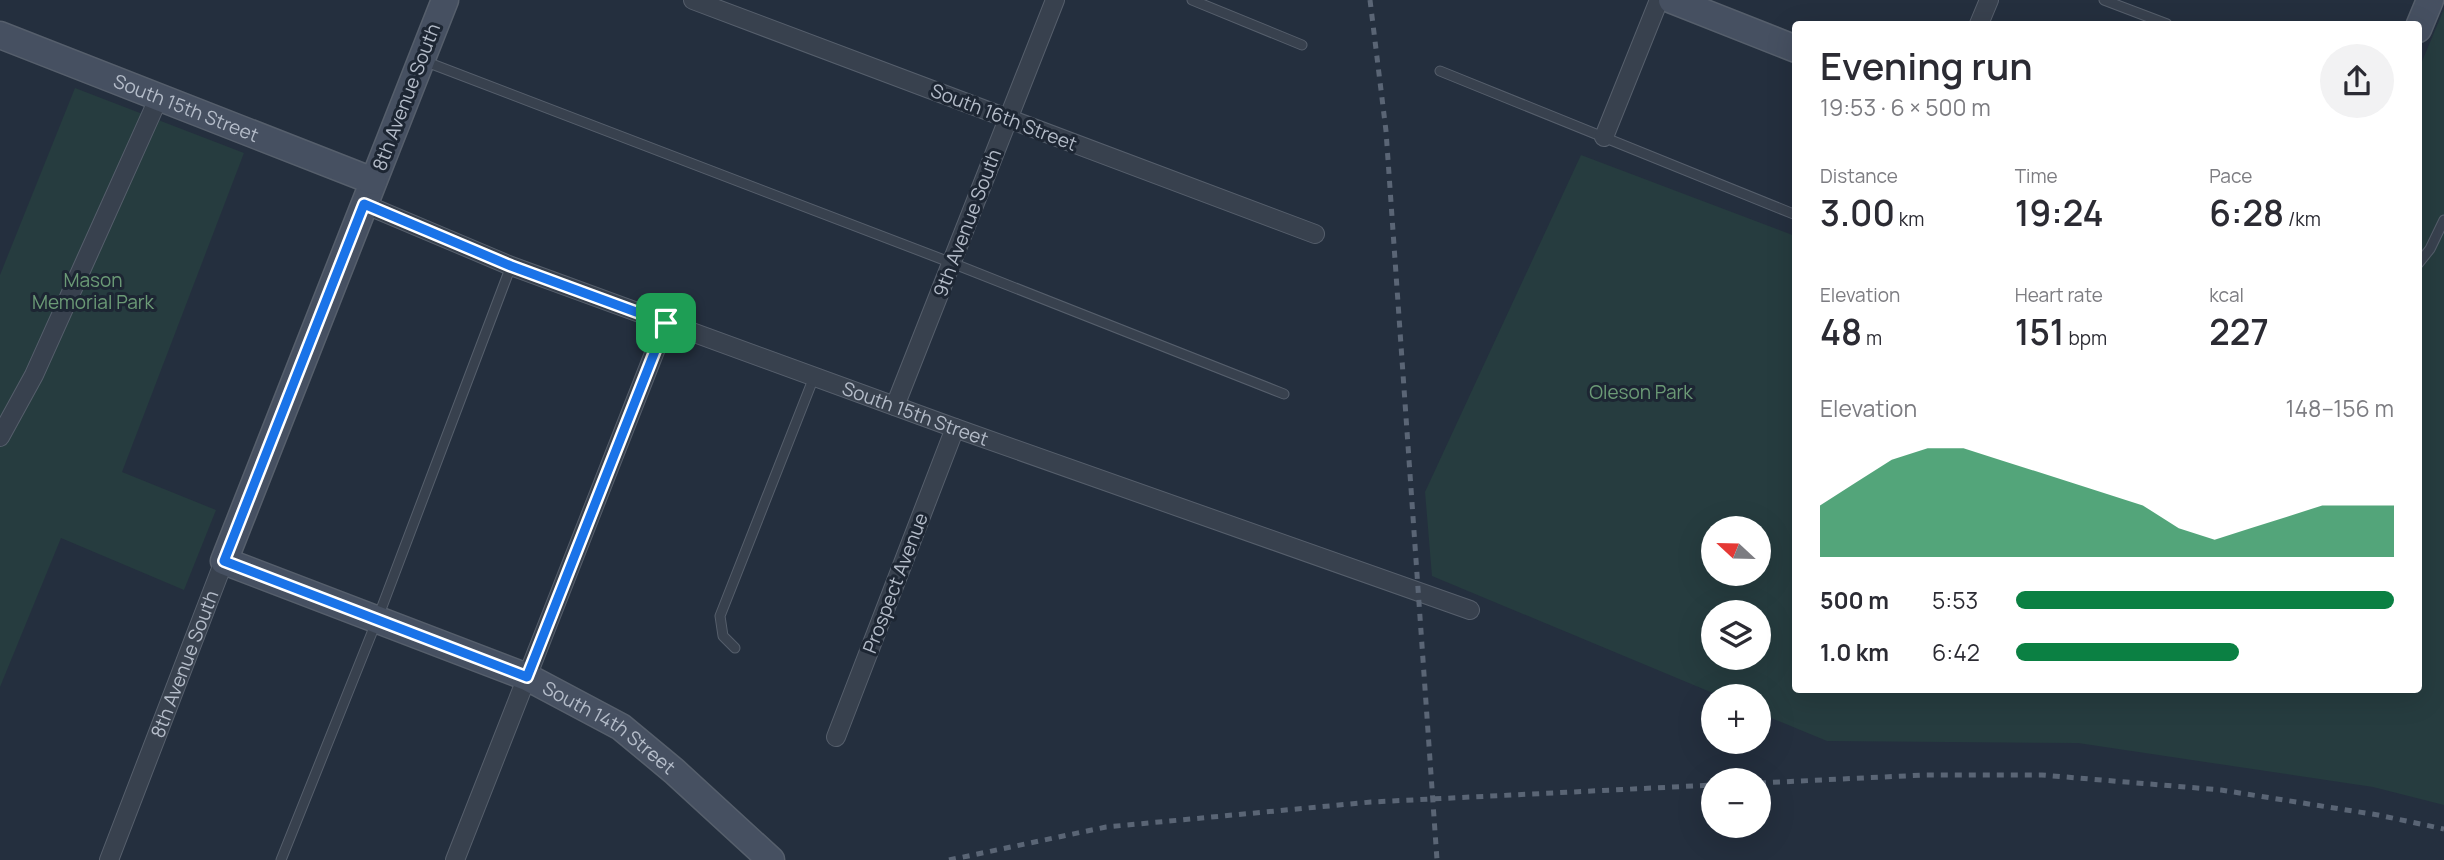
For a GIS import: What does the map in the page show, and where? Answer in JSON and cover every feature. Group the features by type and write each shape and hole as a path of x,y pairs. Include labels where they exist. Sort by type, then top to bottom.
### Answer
{"street":[{"name":"8th Avenue South","path":"108,860 444,0"},
{"name":"South 16th Street","path":"692,0 1315,234"},
{"name":"9th Avenue South","path":"895,407 1055,0"},
{"path":"1604,137 1658,0"},
{"path":"1672,0 1792,47"},
{"path":"1980,21 1989,0"},
{"path":"2421,21 2430,0"},
{"name":"South 15th Street","path":"0,35 159,97 369,193 511,266 895,407 1470,610"},
{"path":"0,437 34,374 159,97"},
{"path":"455,860 666,323"},
{"name":"Prospect Avenue","path":"836,737 955,428"},
{"name":"South 14th Street","path":"224,561 527,677 621,727 674,771 771,860"}],"lane":[{"path":"1192,0 1302,45"},
{"path":"2104,0 2159,21"},
{"path":"421,60 1284,394"},
{"path":"1440,71 1792,213"},
{"path":"2422,259 2444,220"},
{"path":"281,860 377,620 511,266"},
{"path":"735,648 723,636 720,616 814,377"}],"green space":[{"name":"Oleson Park","path":"2444,9 2444,805 2373,787 2078,743 1827,741 1771,718 1771,684 1701,684 1701,688 1432,576 1425,492 1581,155 1792,235 1792,693 2422,693 2422,61"},
{"name":"Mason Memorial Park","path":"75,88 244,153 122,472 216,510 184,590 61,538 0,687 0,275"}],"railway":[{"path":"1370,0 1386,131 1437,860"},
{"path":"1771,782 1924,775 2042,775 2221,790 2378,815 2444,829"},
{"path":"949,860 1106,827 1371,802 1701,786"}],"route":[{"path":"364,204 511,266 666,323 527,677 224,561 364,204"}]}
